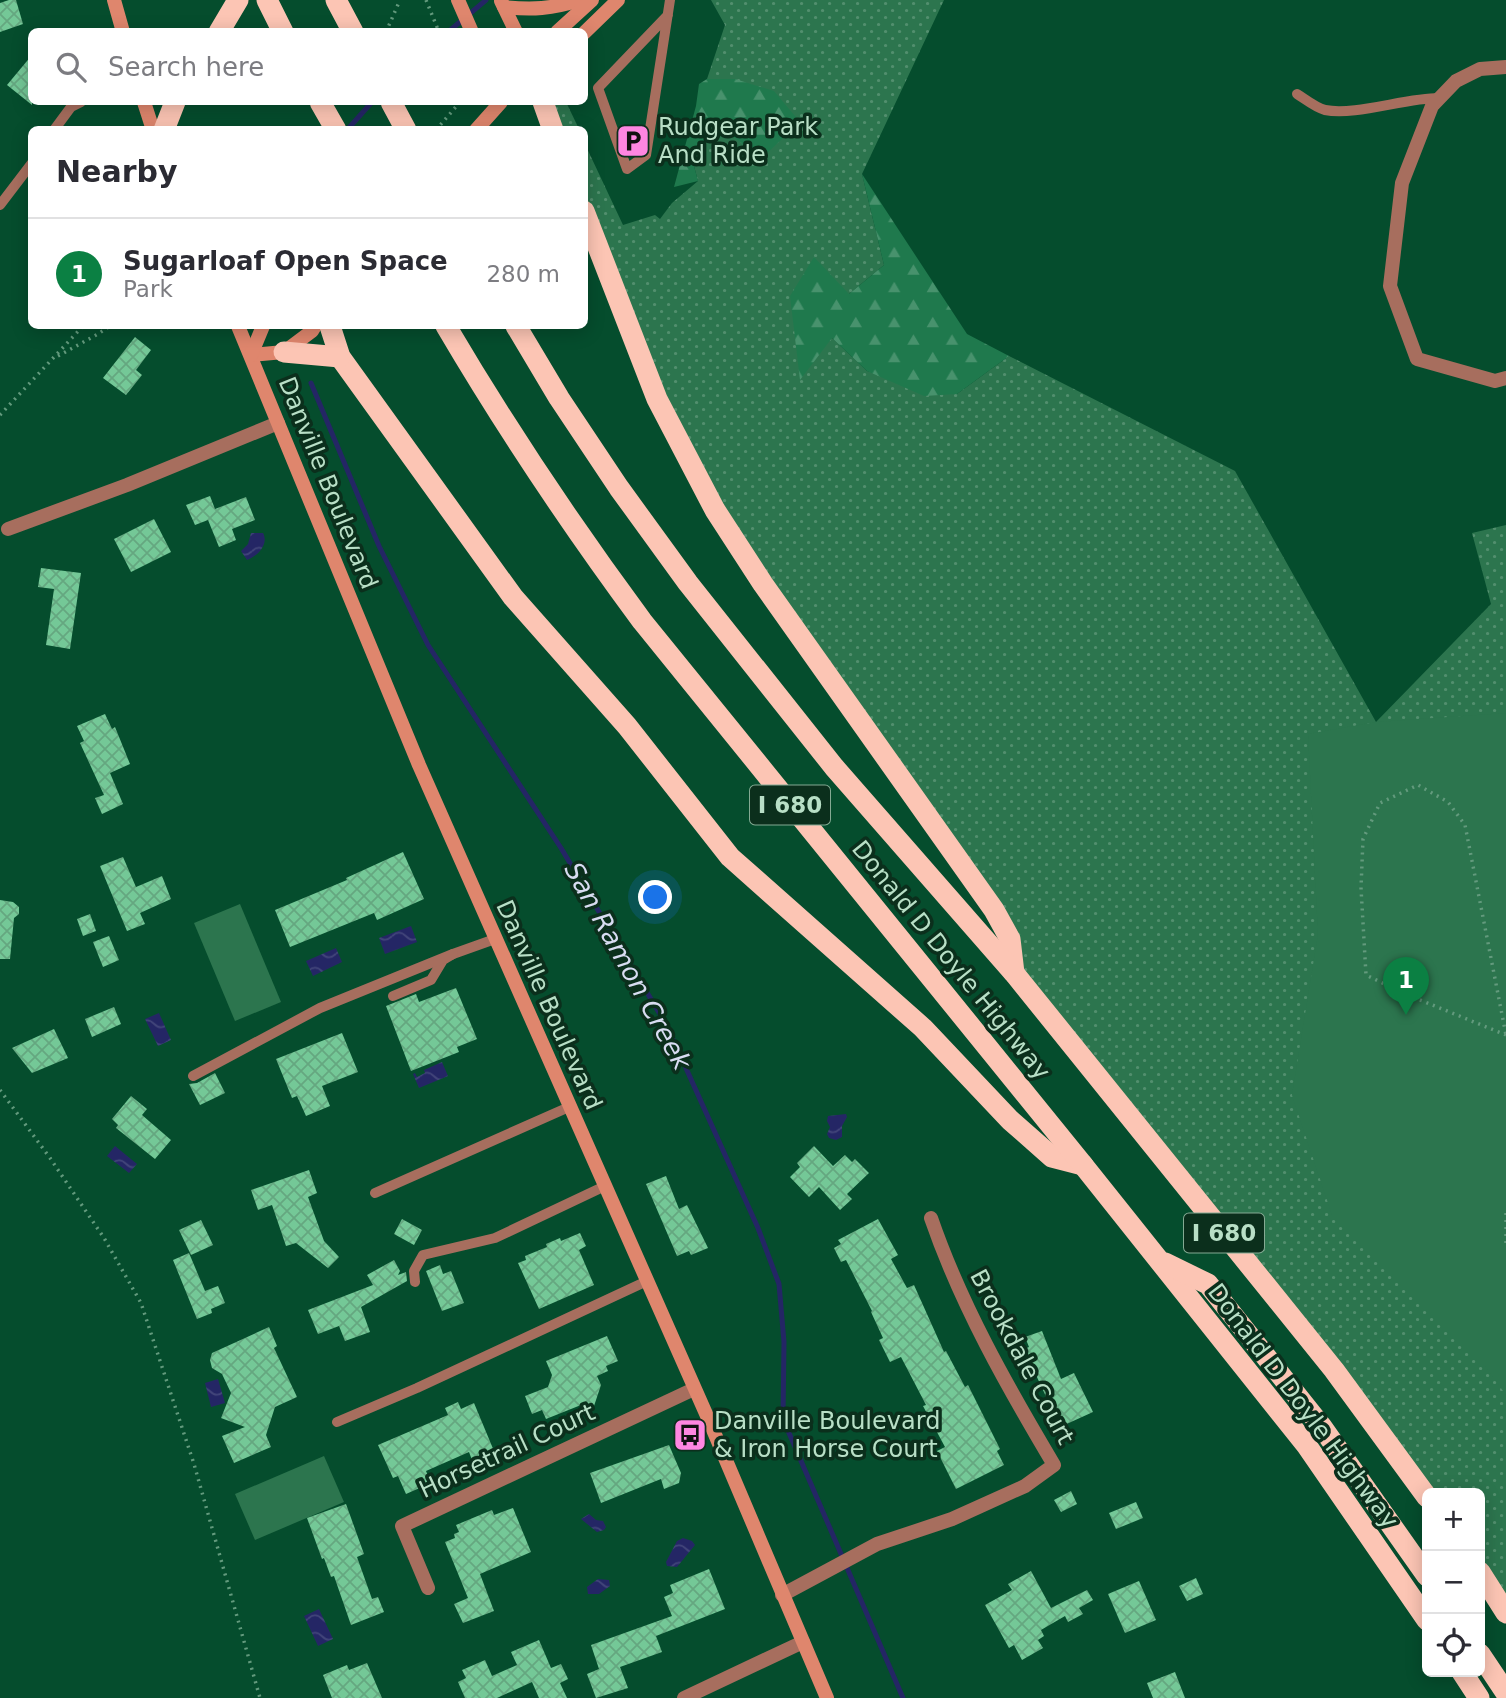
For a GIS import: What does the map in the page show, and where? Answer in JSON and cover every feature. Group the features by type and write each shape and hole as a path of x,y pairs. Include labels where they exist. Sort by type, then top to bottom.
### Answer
{"highway":[{"path":"221,28 238,0"},
{"path":"267,0 281,28"},
{"path":"336,0 351,28"},
{"path":"165,126 173,105"},
{"path":"322,105 334,126"},
{"path":"393,105 404,126"},
{"path":"544,105 552,126"},
{"path":"588,221 657,399 715,510 763,584 994,911 1010,939 1014,973"},
{"path":"331,329 340,357 513,597 626,726 730,857 922,1028 1010,1119 1052,1157 1083,1165"},
{"name":"Donald D Doyle Highway","path":"448,329 511,434 573,527 642,621 1160,1260 1307,1446 1423,1614"},
{"name":"Donald D Doyle Highway","path":"518,329 559,398 619,488 688,583 834,766 1014,973 1334,1370 1422,1490"},
{"path":"284,352 340,357"},
{"name":"I 680","path":"1160,1260 1208,1284 1322,1427 1422,1569"},
{"path":"1485,1580 1506,1613"},
{"path":"1485,1662 1506,1693"},
{"path":"1465,1677 1479,1698"}],"main road":[{"path":"114,0 122,28"},
{"path":"458,0 470,28"},
{"path":"502,4 528,10 550,8 579,0"},
{"path":"561,28 592,0"},
{"path":"502,4 514,28"},
{"path":"588,29 615,4"},
{"path":"145,105 152,126"},
{"path":"480,126 498,105"},
{"name":"Danville Boulevard","path":"239,329 414,752 711,1425 827,1698"},
{"path":"262,329 251,355 284,352 313,329"}],"street":[{"path":"1506,67 1480,69 1456,81 1432,106 1402,183 1390,286 1417,359 1494,381 1506,378"},
{"path":"4,532 278,423"},
{"name":"Brookdale Court","path":"782,1595 877,1544 952,1519 1025,1486 1054,1465 1012,1395 947,1263 931,1217"},
{"name":"Horsetrail Court","path":"428,1588 402,1526 694,1389"},
{"path":"684,1698 803,1643"}],"lane":[{"path":"668,15 598,88 627,169 646,155 668,15 670,0"},
{"path":"1297,94 1323,110 1349,110 1416,98 1439,98"},
{"path":"57,126 75,105"},
{"path":"0,205 28,168"},
{"path":"193,1076 320,1008 495,939"},
{"path":"393,996 431,980 443,960 453,954"},
{"path":"375,1193 569,1107"},
{"path":"415,1282 414,1270 423,1255 495,1238 605,1186"},
{"path":"337,1422 647,1282"}],"path":[{"path":"388,28 400,0"},
{"path":"426,0 437,28"},
{"path":"439,126 457,105"},
{"path":"0,415 80,329"},
{"path":"55,357 106,329"},
{"path":"1418,785 1448,802 1465,825 1506,1036 1402,993 1366,975 1361,888 1363,839 1380,803 1418,785"},
{"path":"0,1090 104,1238 141,1303 194,1464 260,1698"},
{"path":"1506,1213 1506,1244"}],"green space":[{"path":"711,0 944,0 862,174 884,265 849,294 800,379 831,337 867,371 957,394 1009,356 1235,471 1376,722 1491,604 1472,533 1506,525 1506,1613 1485,1580 1485,1488 1423,1488 1014,973 1010,939 715,510 588,218 588,151 623,225 655,215 660,219 672,203 698,181 690,151 725,130 735,79 707,79 725,25"},
{"path":"707,79 735,79 774,91 800,122 761,159 725,130 690,151 698,181 674,187 696,106 699,84"},
{"path":"544,105 567,105 578,126 552,126"},
{"path":"862,174 967,334 1009,356 957,394 924,396 867,371 832,338 800,380 790,296 814,257 849,294 884,265"},
{"path":"1506,713 1506,1395 1485,1366 1332,1215 1292,1095 1318,934 1308,734 1376,722"},
{"path":"240,904 281,1002 235,1021 194,923"},
{"path":"324,1456 344,1502 255,1540 235,1494"}],"water":[{"path":"251,533 263,533 265,541 258,553 247,560 241,551 248,544"},
{"path":"411,926 417,942 385,954 379,938"},
{"path":"336,948 342,962 313,976 306,961"},
{"path":"159,1013 171,1040 158,1046 145,1019"},
{"path":"442,1062 448,1076 419,1088 413,1074 417,1077 425,1073 424,1070"},
{"path":"846,1114 842,1137 836,1140 829,1138 828,1116"},
{"path":"115,1146 137,1164 129,1173 107,1156"},
{"path":"218,1379 225,1403 211,1407 205,1383"},
{"path":"589,1514 596,1520 603,1521 606,1527 604,1530 597,1532 581,1519"},
{"path":"683,1538 695,1545 677,1567 667,1566 666,1562 677,1541"},
{"path":"598,1579 609,1580 610,1586 599,1594 588,1594 587,1587"},
{"path":"319,1609 333,1639 318,1646 304,1616"}],"building":[{"path":"16,0 23,24 0,32 0,3"},
{"path":"28,60 28,102 7,85"},
{"path":"135,337 151,350 136,370 142,375 126,395 103,378"},
{"path":"210,496 215,509 246,497 255,520 232,529 236,540 219,547 208,520 195,525 186,505"},
{"path":"154,519 171,552 131,572 114,539"},
{"path":"41,568 81,573 70,649 46,645 54,589 38,587"},
{"path":"105,714 112,729 115,727 130,764 110,773 123,804 102,814 95,798 104,795 80,743 84,741 77,726"},
{"path":"403,852 424,899 377,920 374,913 290,947 275,910 347,880 346,878"},
{"path":"123,857 136,887 162,876 171,899 140,913 145,924 127,931 100,866"},
{"path":"0,900 13,902 19,907 19,914 14,918 10,959 0,959"},
{"path":"90,914 96,931 83,936 77,919"},
{"path":"109,936 119,960 103,967 93,942"},
{"path":"456,988 477,1039 457,1047 459,1052 411,1071 386,1006 416,994 419,1002"},
{"path":"114,1007 121,1024 92,1037 85,1019"},
{"path":"54,1029 68,1058 32,1073 12,1048"},
{"path":"342,1033 358,1072 322,1086 330,1106 306,1116 297,1096 292,1098 276,1059"},
{"path":"215,1073 225,1093 200,1105 189,1084 197,1083"},
{"path":"131,1096 147,1109 142,1115 171,1140 155,1159 116,1128 118,1125 112,1119"},
{"path":"814,1146 833,1166 845,1155 852,1162 855,1159 869,1173 847,1194 852,1199 840,1210 819,1187 809,1197 790,1177 800,1167 797,1163"},
{"path":"309,1170 317,1193 308,1197 324,1241 339,1257 328,1268 296,1243 286,1246 272,1205 258,1210 251,1190"},
{"path":"666,1176 679,1209 687,1205 708,1248 691,1255 689,1251 677,1256 646,1184"},
{"path":"402,1219 422,1230 414,1245 394,1234"},
{"path":"878,1219 898,1255 891,1259 907,1288 914,1285 944,1352 946,1351 965,1387 968,1385 1000,1449 997,1451 1004,1465 956,1489 937,1451 945,1447 923,1406 926,1405 901,1357 890,1362 879,1340 883,1338 872,1311 846,1260 841,1262 834,1248 841,1244 838,1240"},
{"path":"201,1220 213,1245 191,1255 179,1230"},
{"path":"580,1233 586,1246 579,1250 594,1285 539,1309 518,1263 526,1260 525,1256 547,1247 546,1244"},
{"path":"189,1253 205,1291 218,1286 225,1303 211,1309 212,1313 197,1319 173,1260"},
{"path":"394,1260 400,1271 398,1275 406,1272 407,1281 361,1307 370,1332 345,1341 339,1326 318,1334 308,1310 373,1285 367,1275"},
{"path":"440,1265 443,1274 451,1271 464,1303 442,1311 426,1271"},
{"path":"269,1327 277,1346 274,1348 297,1397 275,1407 266,1435 271,1447 234,1463 222,1436 245,1427 221,1418 231,1393 222,1374 212,1368 210,1360 212,1353"},
{"path":"1042,1331 1061,1379 1074,1373 1093,1412 1060,1427 1024,1349 1029,1347 1025,1337"},
{"path":"607,1336 618,1361 606,1366 608,1371 597,1376 601,1385 594,1406 583,1411 581,1405 546,1419 542,1410 532,1414 525,1396 548,1387 552,1375 546,1361"},
{"path":"458,1402 461,1409 474,1403 494,1451 472,1460 469,1452 426,1471 431,1483 406,1494 398,1476 393,1478 378,1445 448,1415 445,1408"},
{"path":"669,1445 681,1473 679,1483 664,1489 661,1479 601,1503 590,1473"},
{"path":"1071,1491 1077,1504 1061,1512 1054,1500"},
{"path":"1136,1502 1143,1518 1116,1529 1109,1513"},
{"path":"346,1504 364,1554 357,1557 372,1599 378,1597 384,1612 351,1625 334,1576 331,1577 324,1558 322,1559 307,1518"},
{"path":"513,1508 531,1552 480,1574 494,1611 463,1623 454,1604 468,1598 445,1542 455,1538 454,1534 459,1532 456,1525 492,1510 494,1515"},
{"path":"709,1569 725,1609 656,1636 662,1652 620,1667 628,1688 596,1698 587,1674 599,1669 591,1645 672,1616 664,1597 673,1593 670,1585"},
{"path":"1031,1571 1051,1608 1087,1590 1093,1600 1079,1608 1083,1614 1068,1622 1065,1616 1041,1630 1044,1636 1038,1640 1043,1648 1022,1660 1014,1645 1009,1648 985,1605 1012,1590 1008,1584"},
{"path":"1196,1578 1203,1594 1187,1601 1179,1586"},
{"path":"1139,1581 1156,1620 1125,1633 1108,1594"},
{"path":"539,1640 551,1668 561,1664 568,1679 560,1683 567,1698 539,1698 532,1682 497,1698 465,1698 458,1682 466,1678 462,1670 485,1660 492,1676 517,1665 511,1652"},
{"path":"367,1663 382,1698 332,1698 323,1675 347,1665 349,1670"},
{"path":"1175,1672 1185,1698 1153,1698 1147,1683"}],"waterway":[{"name":"San Ramon Creek","path":"453,28 486,0"},
{"name":"San Ramon Creek","path":"351,126 369,105"},
{"name":"San Ramon Creek","path":"311,383 379,546 428,645 561,848 667,1026 758,1228 779,1284 784,1342 783,1419 903,1698"}],"place":[{"name":"Rudgear Park And Ride","path":"633,141"},
{"name":"Sugarloaf Open Space","path":"1406,1015"},
{"name":"Danville Boulevard & Iron Horse Court","path":"690,1435"}]}
